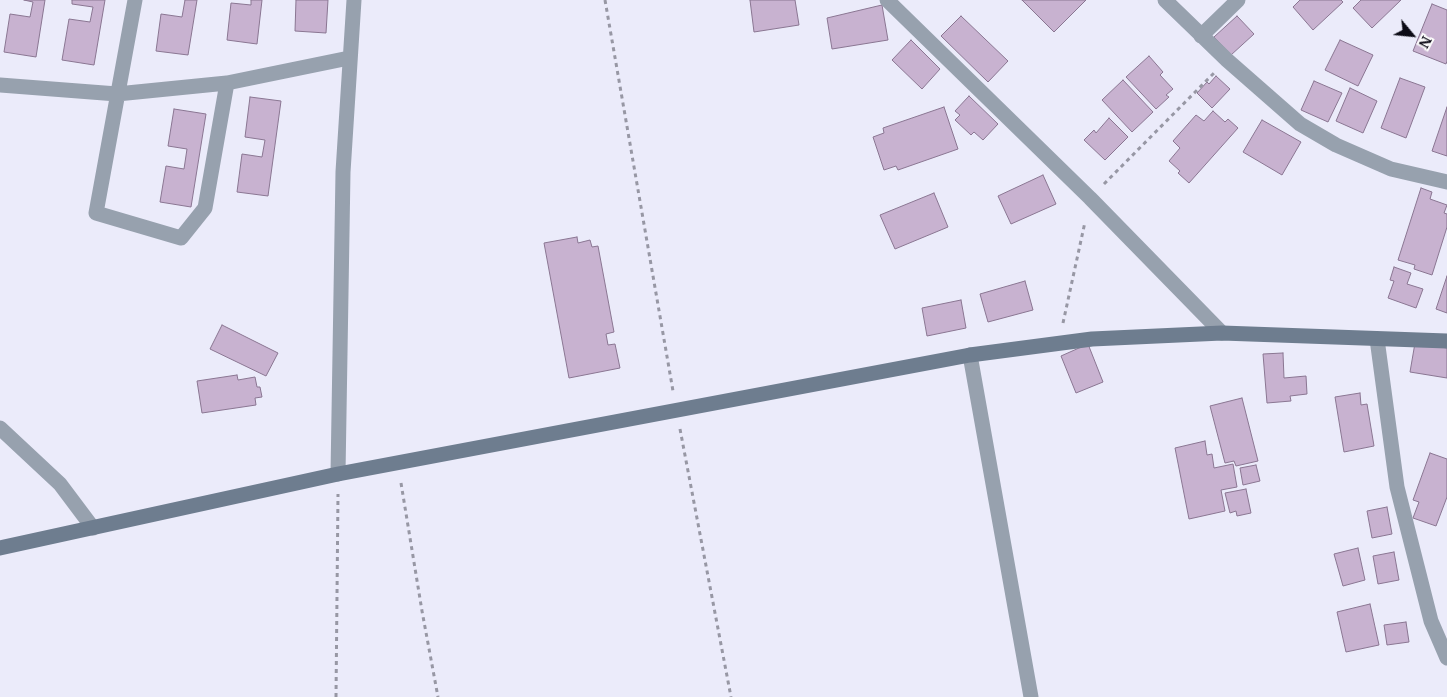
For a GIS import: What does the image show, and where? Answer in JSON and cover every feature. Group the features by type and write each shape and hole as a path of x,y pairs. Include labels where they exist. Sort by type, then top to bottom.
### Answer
{"street":[{"path":"135,0 96,214 181,238 205,208 227,83"},
{"path":"338,474 344,172 354,0"},
{"path":"887,0 1090,198 1222,333"},
{"path":"1165,0 1227,60 1300,124 1336,146 1391,168 1447,182"},
{"path":"1201,36 1238,0"},
{"path":"0,85 117,94 227,83 350,58"},
{"path":"0,548 398,462 970,355 1092,339 1222,333 1447,341"},
{"path":"1377,339 1397,487 1431,621 1447,658"},
{"path":"970,355 1031,697"},
{"path":"0,428 60,484 93,528"}],"path":[{"path":"604,0 676,411 731,697"},
{"path":"1059,343 1090,198 1227,60"},
{"path":"398,462 438,697"},
{"path":"336,697 338,474"}],"building":[{"path":"24,0 45,0 36,57 4,52 10,14 30,17 33,2"},
{"path":"72,0 105,0 94,65 62,60 69,19 90,22 93,7 72,4"},
{"path":"185,0 197,0 188,55 156,51 161,14 182,17"},
{"path":"251,0 262,0 257,44 227,40 231,3 251,5"},
{"path":"296,0 328,0 326,33 295,31"},
{"path":"750,0 795,0 799,25 754,32"},
{"path":"1022,0 1086,0 1054,32"},
{"path":"1300,0 1341,0 1343,2 1313,30 1293,7"},
{"path":"1361,0 1401,0 1372,28 1353,8"},
{"path":"1432,4 1447,10 1446,64 1413,51"},
{"path":"882,5 888,40 832,49 827,18"},
{"path":"961,16 1008,61 988,82 941,36"},
{"path":"1237,16 1254,34 1231,55 1214,37"},
{"path":"911,40 940,69 922,89 892,60"},
{"path":"1340,40 1373,55 1358,86 1325,70"},
{"path":"1149,56 1163,72 1160,75 1173,89 1166,95 1169,97 1156,109 1126,77"},
{"path":"1216,76 1230,89 1212,108 1197,93 1207,82 1209,84"},
{"path":"1400,78 1425,87 1406,138 1381,128"},
{"path":"1123,80 1153,112 1132,132 1102,100"},
{"path":"1314,81 1342,93 1328,122 1301,110"},
{"path":"1350,88 1377,101 1363,133 1336,121"},
{"path":"969,96 998,124 983,140 974,132 971,135 955,120 960,115 955,111"},
{"path":"250,97 281,101 268,196 237,192 242,154 262,157 265,140 245,137"},
{"path":"944,107 958,149 898,170 896,166 884,170 873,137 884,133 883,128"},
{"path":"1447,107 1447,156 1432,151"},
{"path":"174,109 206,114 191,207 160,202 166,166 184,169 187,149 168,146"},
{"path":"1213,111 1225,122 1228,119 1238,128 1189,183 1169,161 1180,148 1173,141 1196,115 1204,121"},
{"path":"1109,118 1128,137 1105,160 1084,140 1094,130 1096,133"},
{"path":"1262,120 1301,142 1282,175 1243,152"},
{"path":"1043,175 1056,204 1011,224 998,196"},
{"path":"1421,188 1432,192 1430,199 1447,205 1444,213 1447,214 1447,227 1432,275 1414,269 1415,265 1398,260"},
{"path":"934,193 948,227 895,249 880,215"},
{"path":"577,237 578,243 590,240 592,247 598,246 614,332 606,334 608,345 615,344 620,368 569,378 544,243"},
{"path":"1394,267 1411,273 1407,284 1423,289 1416,308 1388,298 1394,281 1390,280"},
{"path":"1447,276 1447,313 1436,309"},
{"path":"1025,281 1033,310 988,322 980,294"},
{"path":"961,300 966,328 927,336 922,308"},
{"path":"222,325 278,353 266,376 210,349"},
{"path":"1415,343 1447,348 1447,378 1410,372"},
{"path":"1088,344 1103,382 1076,393 1061,356"},
{"path":"1283,353 1284,378 1306,376 1307,394 1290,396 1291,401 1267,403 1263,354"},
{"path":"237,375 238,380 255,377 262,397 255,398 256,405 202,413 197,381"},
{"path":"1360,393 1361,405 1367,404 1374,446 1344,452 1335,397"},
{"path":"1242,398 1258,461 1236,466 1234,461 1225,463 1210,406"},
{"path":"1205,441 1207,455 1212,454 1214,468 1233,464 1237,487 1221,490 1225,511 1189,519 1175,448"},
{"path":"1430,453 1447,459 1447,497 1436,526 1413,518 1419,502 1413,500"},
{"path":"1256,465 1260,481 1243,485 1240,468"},
{"path":"1246,489 1251,513 1237,516 1236,511 1230,513 1225,493"},
{"path":"1387,507 1392,534 1372,538 1367,511"},
{"path":"1358,548 1365,580 1343,586 1334,554"},
{"path":"1394,552 1399,580 1378,584 1373,556"},
{"path":"1370,604 1379,645 1346,652 1337,612"},
{"path":"1406,622 1409,642 1387,645 1384,625"}]}
